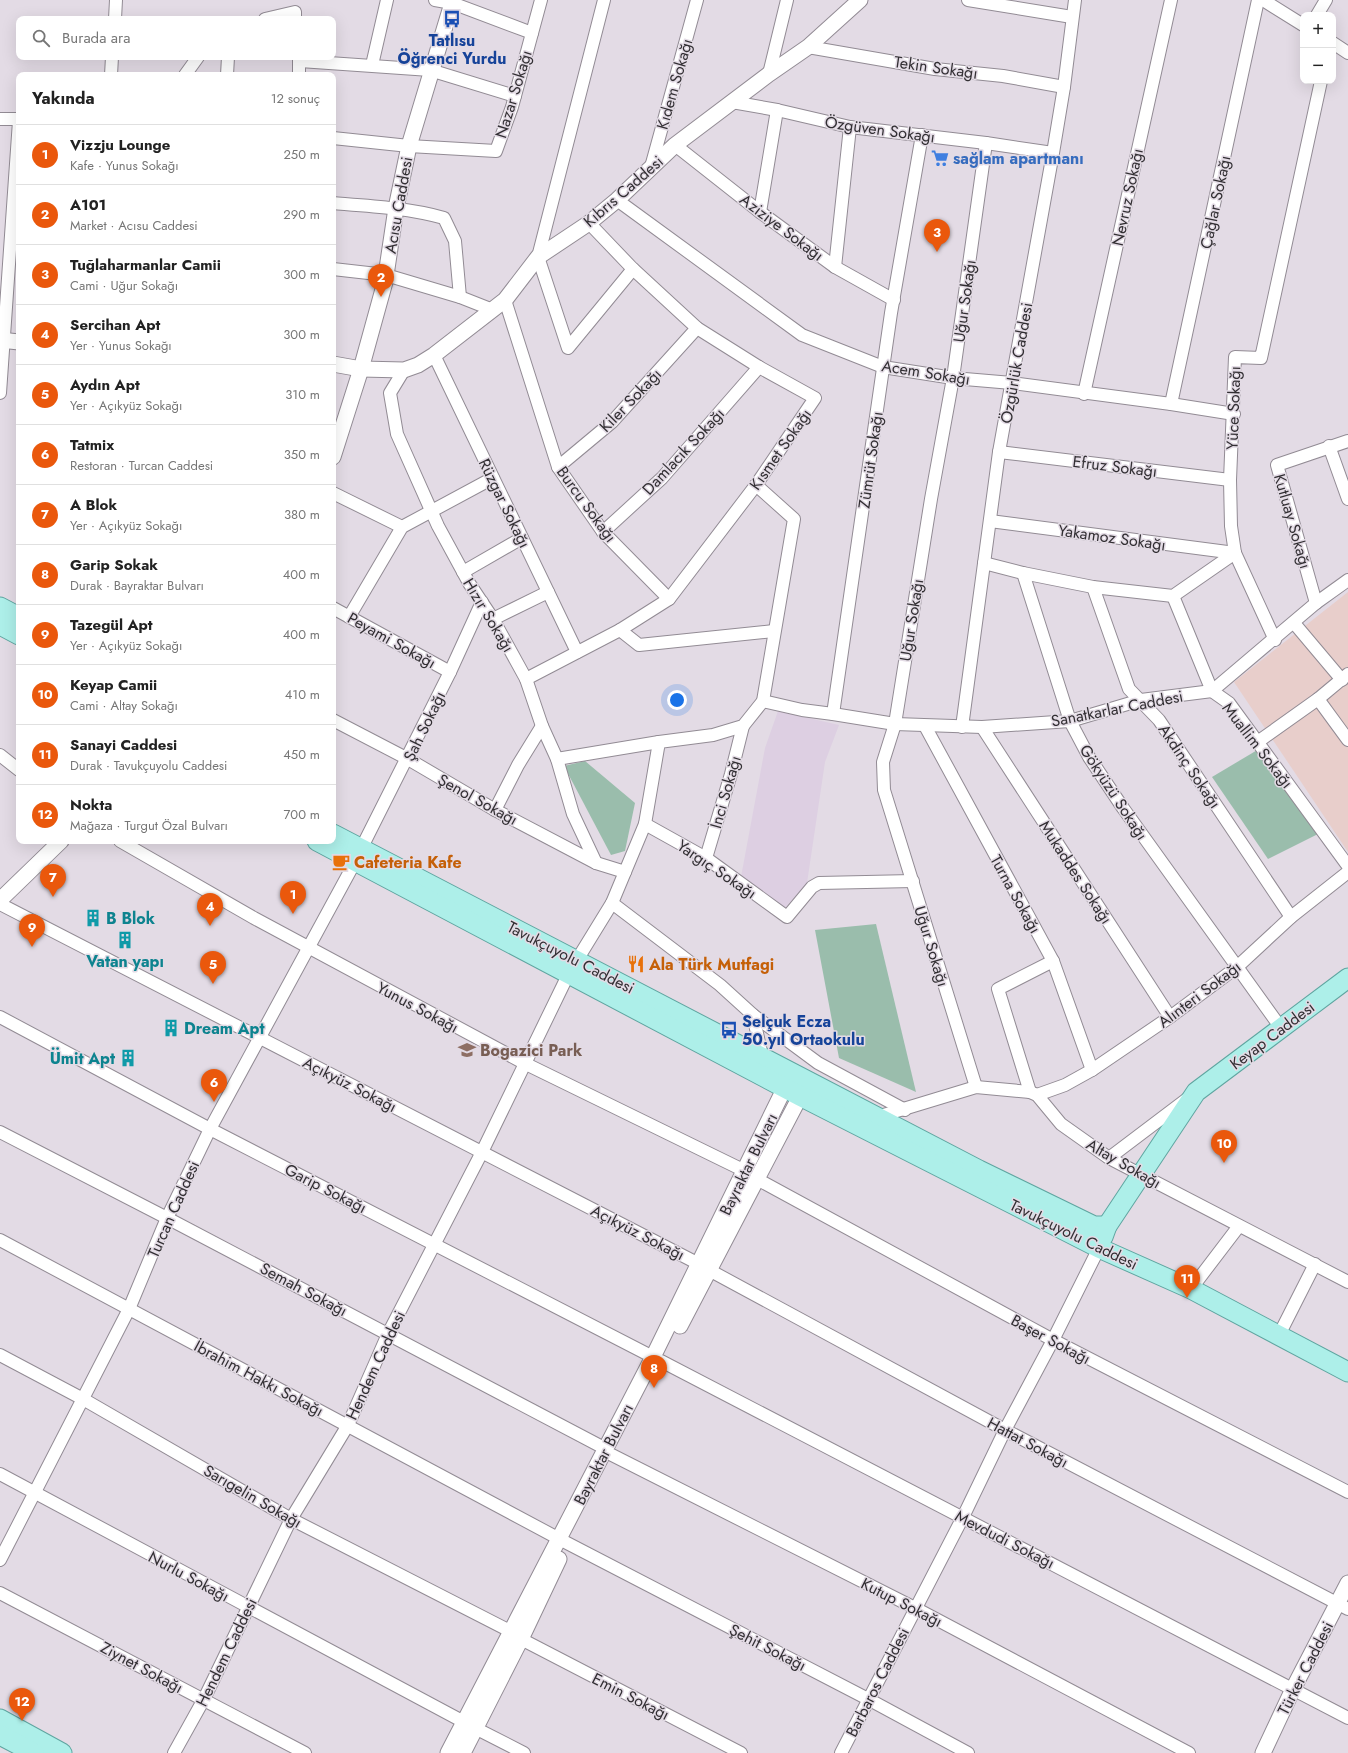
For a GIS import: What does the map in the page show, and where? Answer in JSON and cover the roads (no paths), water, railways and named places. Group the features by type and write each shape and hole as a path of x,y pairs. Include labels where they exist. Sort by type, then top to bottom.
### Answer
{"main road":[{"path":"0,607 16,615"},
{"path":"0,625 16,633"},
{"name":"Tavukçuyolu Caddesi","path":"336,837 358,855 797,1084 1099,1248 1191,1289 1348,1372"},
{"path":"326,844 358,855"},
{"name":"Tavukçuyolu Caddesi","path":"573,966 762,1056 797,1084 877,1117 1094,1226 1107,1226"},
{"name":"Keyap Caddesi","path":"1099,1248 1107,1226 1196,1092 1348,978"},
{"path":"0,1719 62,1753"},
{"path":"0,1735 34,1753"}],"street":[{"path":"115,16 116,0"},
{"path":"372,65 387,0"},
{"path":"435,0 452,2 532,33"},
{"name":"Nazar Sokağı","path":"409,146 496,151 515,96 541,0"},
{"path":"604,0 538,257 568,348 633,270"},
{"name":"Kıdem Sokağı","path":"651,167 697,0"},
{"path":"769,74 787,0"},
{"name":"Kıbrıs Caddesi","path":"336,365 361,369 404,370 418,365 434,354 504,300 538,257 589,223 617,200 675,145 769,74 808,47 860,0"},
{"path":"968,0 1072,17"},
{"name":"Özgürlük Caddesi","path":"962,727 999,452 1053,153 1064,87 1075,0"},
{"name":"Nevruz Sokağı","path":"1084,394 1171,0"},
{"name":"Çağlar Sokağı","path":"1171,404 1258,0"},
{"path":"1263,0 1300,22"},
{"path":"1319,12 1326,0"},
{"name":"Acısu Caddesi","path":"336,437 361,369 386,275 396,208 409,146 430,70 452,2"},
{"path":"1336,45 1348,53"},
{"name":"Tekin Sokağı","path":"808,47 935,69 1038,81 1064,87"},
{"path":"111,72 112,60"},
{"path":"187,72 196,60"},
{"path":"227,72 228,60"},
{"path":"299,60 299,72"},
{"path":"311,60 430,70 515,96"},
{"name":"Yüce Sokağı","path":"1275,640 1235,553 1231,526 1230,480 1234,414 1235,357 1261,358 1320,84"},
{"name":"Özgüven Sokağı","path":"732,102 777,110 850,127 986,143 1053,153"},
{"path":"760,212 777,110"},
{"path":"0,119 16,120"},
{"path":"835,267 850,127"},
{"name":"Zümrüt Sokağı","path":"833,714 883,367 922,135"},
{"path":"336,138 409,146"},
{"name":"Uğur Sokağı","path":"976,1087 912,881 883,781 883,762 895,724 931,499 953,378 986,143"},
{"name":"Aziziye Sokağı","path":"675,145 760,212 835,267 894,300"},
{"path":"0,393 8,341 16,180"},
{"name":"Acem Sokağı","path":"617,200 802,335 883,367 953,378 1012,383 1234,414"},
{"path":"336,203 419,211 444,218 455,241 460,297"},
{"name":"Kısmet Sokağı","path":"526,679 620,630 669,599 756,485 815,398 759,367 697,328 633,270 589,223"},
{"path":"336,268 386,275 460,297 492,310"},
{"name":"Burcu Sokağı","path":"504,300 558,467 603,532 669,599"},
{"name":"Kiler Sokağı","path":"558,467 612,422 697,328"},
{"name":"Rüzgar Sokağı","path":"434,354 577,652"},
{"name":"Damlacık Sokağı","path":"603,532 662,478 759,367"},
{"name":"Hızır Sokağı","path":"404,370 390,393 397,434 438,526 463,572 493,620 526,679 542,726 557,760 573,814 596,863"},
{"name":"Kutluay Sokağı","path":"1316,604 1277,465 1348,440"},
{"path":"1329,446 1348,499"},
{"name":"Efruz Sokağı","path":"999,452 1230,480"},
{"path":"349,617 402,527 493,478"},
{"path":"557,760 659,742 712,735 743,726 763,701 794,519 756,485"},
{"path":"336,494 402,527"},
{"name":"Yakamoz Sokağı","path":"990,520 1235,553"},
{"path":"463,572 522,538"},
{"path":"984,563 1023,573 1093,587 1173,596 1235,553"},
{"name":"Gökyüzü Sokağı","path":"1023,573 1070,721 1089,757 1123,808 1281,1028"},
{"path":"1212,691 1275,640 1316,604 1348,580"},
{"name":"Akdinç Sokağı","path":"1093,587 1128,689 1141,700 1159,720 1291,917"},
{"path":"493,620 548,592"},
{"name":"Muallim Sokağı","path":"1173,596 1212,691 1229,703 1259,741 1348,866"},
{"name":"Şah Sokağı","path":"358,855 408,759 482,602"},
{"name":"Peyami Sokağı","path":"336,610 450,672"},
{"path":"1259,741 1318,700 1345,677 1294,623"},
{"path":"620,630 640,645 774,631"},
{"name":"Sanatkarlar Caddesi","path":"833,714 895,724 982,727 1070,721 1141,700 1212,691"},
{"path":"1318,700 1348,740"},
{"path":"763,701 802,710 833,714"},
{"name":"Şenol Sokağı","path":"336,722 408,759 496,810 596,863 625,872"},
{"path":"496,810 518,765 542,726"},
{"name":"İnci Sokağı","path":"706,858 743,726"},
{"name":"Turna Sokağı","path":"925,726 1053,961 1092,1070"},
{"name":"Mukaddes Sokağı","path":"982,727 1170,1017"},
{"name":"Hendem Caddesi","path":"174,1753 204,1699 291,1519 348,1425 388,1334 482,1152 524,1063 573,966 612,902 645,824 659,742"},
{"path":"0,755 16,768"},
{"name":"Yargıç Sokağı","path":"645,824 706,858 787,917 812,888 819,883 912,881"},
{"path":"0,900 58,844"},
{"name":"Yunus Sokağı","path":"125,844 308,947 524,1063 751,1175"},
{"name":"Turcan Caddesi","path":"0,1560 129,1309 167,1218 210,1129 358,855"},
{"name":"Alınteri Sokağı","path":"1034,1093 1065,1085 1092,1070 1170,1017 1237,967 1291,917 1348,872"},
{"path":"612,902 720,985 753,1015 818,1063 905,1110"},
{"name":"Açıkyüz Sokağı","path":"0,904 704,1267"},
{"path":"877,1117 905,1110 976,1087 1034,1093 998,989 1053,961"},
{"path":"753,1015 762,1056"},
{"name":"Garip Sokağı","path":"0,1017 210,1129 657,1359"},
{"name":"Bayraktar Bulvarı","path":"448,1753 470,1725 797,1084"},
{"name":"Keyap Caddesi","path":"1109,1158 1196,1092"},
{"name":"Altay Sokağı","path":"1034,1093 1061,1124 1109,1158 1348,1282"},
{"name":"Semah Sokağı","path":"0,1132 388,1334 609,1452"},
{"name":"Başer Sokağı","path":"751,1175 1053,1340 1348,1492"},
{"path":"1191,1289 1239,1226"},
{"name":"İbrahim Hakkı Sokağı","path":"0,1240 563,1541"},
{"name":"Barbaros Caddesi","path":"841,1753 963,1517 1004,1430 1053,1340 1099,1248"},
{"path":"1279,1335 1315,1264"},
{"name":"Hattat Sokağı","path":"704,1267 1004,1430 1342,1606"},
{"name":"Sarıgelin Sokağı","path":"0,1355 83,1399 291,1519 515,1635"},
{"name":"Mevdudi Sokağı","path":"657,1359 1348,1718"},
{"name":"Kutup Sokağı","path":"609,1452 915,1608 1189,1753"},
{"name":"Nurlu Sokağı","path":"0,1474 248,1608 524,1753"},
{"name":"Şehit Sokağı","path":"563,1541 868,1699 968,1753"},
{"name":"Türker Caddesi","path":"1263,1753 1294,1689 1342,1606 1348,1583"},
{"name":"Ziynet Sokağı","path":"0,1593 305,1753"},
{"name":"Emin Sokağı","path":"515,1635 741,1753"},
{"name":"Bayraktar Bulvarı","path":"463,1753 470,1725"}],"place":[{"name":"Tatlısu Öğrenci Yurdu","path":"452,19"},
{"name":"sağlam apartmanı","path":"940,158"},
{"name":"Tuğlaharmanlar Camii","path":"937,252"},
{"name":"A101","path":"381,297"},
{"name":"Cafeteria Kafe","path":"341,862"},
{"name":"A Blok","path":"53,897"},
{"name":"Vizzju Lounge","path":"293,914"},
{"name":"B Blok","path":"93,918"},
{"name":"Sercihan Apt","path":"210,926"},
{"name":"Vatan yapı","path":"125,940"},
{"name":"Tazegül Apt","path":"32,947"},
{"name":"Ala Türk Mutfagi","path":"636,964"},
{"name":"Aydın Apt","path":"213,984"},
{"name":"Dream Apt","path":"171,1028"},
{"name":"Selçuk Ecza 50.yıl Ortaokulu","path":"729,1030"},
{"name":"Bogazici Park","path":"467,1050"},
{"name":"Ümit Apt","path":"128,1058"},
{"name":"Tatmix","path":"214,1102"},
{"name":"Keyap Camii","path":"1224,1163"},
{"name":"Sanayi Caddesi","path":"1187,1298"},
{"name":"Garip Sokak","path":"654,1388"},
{"name":"Nokta","path":"22,1721"}]}
